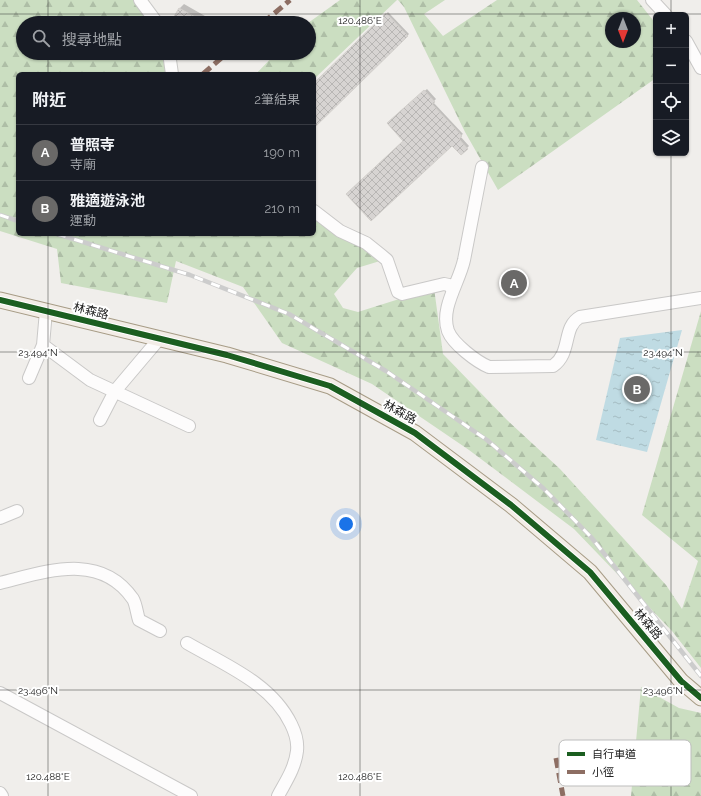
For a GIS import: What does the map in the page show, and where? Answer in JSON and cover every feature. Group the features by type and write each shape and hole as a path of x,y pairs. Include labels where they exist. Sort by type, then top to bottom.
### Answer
{"main road":[{"name":"林森路","path":"0,300 227,355 330,386 415,433 511,505 590,572 681,681 701,698"}],"street":[{"path":"140,0 153,16"},
{"path":"652,0 663,12"},
{"path":"689,46 700,62"},
{"path":"170,60 172,72"},
{"path":"482,168 463,262 449,303 447,323 448,331 452,338 473,357 489,367 553,366 564,356 571,325 580,317 701,298"},
{"path":"316,212 340,230 366,243 382,255 387,260 398,292 402,294 444,284 449,285 453,291"},
{"path":"29,378 43,345 46,311"},
{"path":"100,420 115,391 159,339"},
{"path":"43,345 90,380 189,426"},
{"path":"0,518 17,511"},
{"path":"0,583 59,569 87,568 113,580 134,600 139,620 160,631"},
{"path":"187,643 251,680 269,693 286,713 295,733 298,749 294,767 278,796"},
{"path":"0,693 191,796"}],"green space":[{"path":"0,0 135,0 148,16 16,16 16,60 166,60 168,72 16,72 16,236 316,236 316,219 336,234 364,247 380,261 357,268 334,294 343,308 358,312 434,288 443,354 507,420 560,469 666,585 682,609 698,561 642,515 701,311 701,668 672,631 574,529 469,450 372,384 282,343 243,287 176,261 167,303 61,283 57,249 0,231"},
{"path":"340,0 397,0 316,77 316,72 258,72 269,60 316,60 316,17"},
{"path":"398,0 445,0 424,14 443,36 497,0 637,0 653,20 653,80 498,190 465,132 404,7"},
{"path":"641,687 679,708 701,713 701,796 631,796 632,786 691,786 691,740 636,740"}],"water":[{"path":"682,330 647,452 596,440 620,338"}],"building":[{"path":"179,8 193,16 174,16"},
{"path":"386,13 408,36 316,126 316,81"},
{"path":"424,90 435,102 432,104 462,136 459,139 468,149 461,155 452,146 371,221 346,194 403,141 387,123"}],"railway":[{"path":"0,215 16,220"},
{"path":"63,236 190,275 289,314 386,371 487,440 543,488 591,537 701,676"}],"marked path":[{"path":"271,16 290,0"},
{"path":"205,72 219,60"},
{"path":"556,758 559,774"},
{"path":"561,786 563,796"}],"cycle path":[{"path":"0,300 227,355 330,386 415,433 511,505 590,572 681,681 701,698"}],"place":[{"name":"普照寺","path":"514,283"},
{"name":"雅適遊泳池","path":"637,389"}]}
